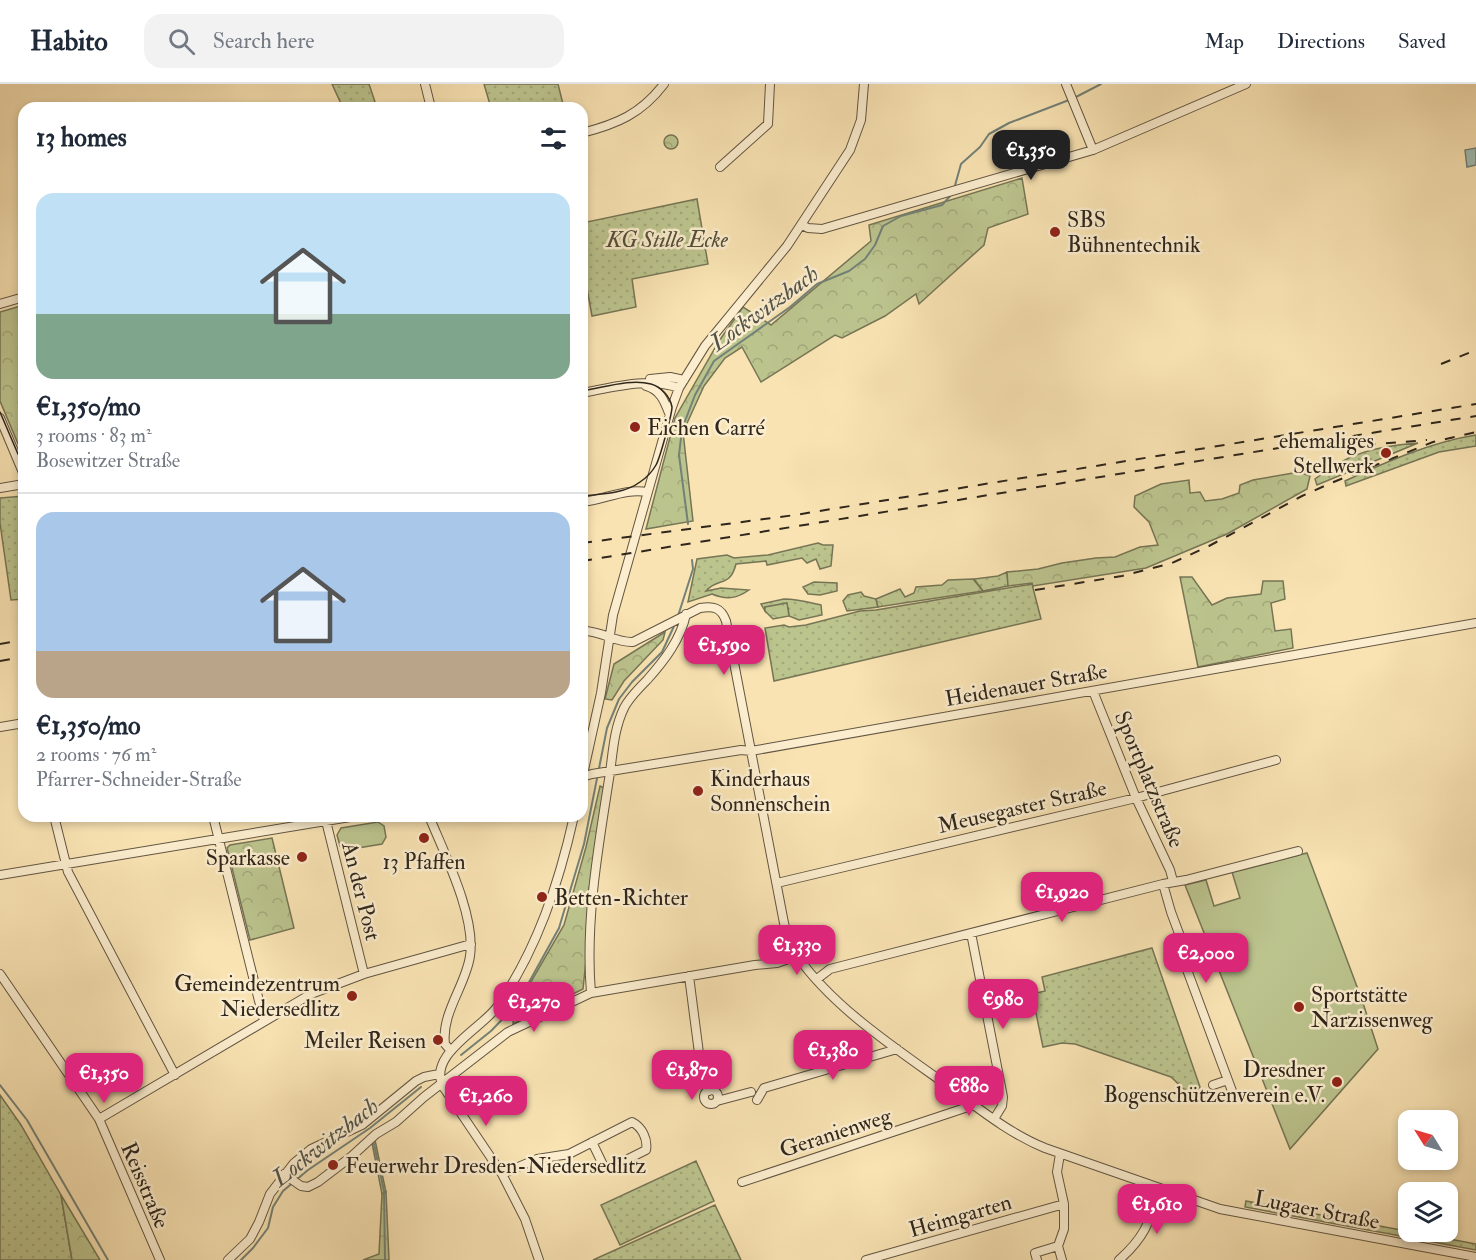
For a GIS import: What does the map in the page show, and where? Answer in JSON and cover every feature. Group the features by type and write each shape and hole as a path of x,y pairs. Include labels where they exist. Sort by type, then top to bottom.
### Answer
{"street":[{"path":"425,84 430,102"},
{"path":"588,131 620,122 630,116 664,84"},
{"path":"720,167 768,124 770,84"},
{"path":"588,753 598,711 613,615 669,413 679,388 714,332 770,267 802,225 855,140 861,118 864,84"},
{"path":"802,225 822,229 1093,150 1246,84"},
{"path":"1067,87 1093,150"},
{"path":"0,304 18,299"},
{"path":"636,384 655,378 670,377 684,380"},
{"path":"588,392 636,384 662,383 679,388"},
{"path":"636,384 658,391 669,413"},
{"path":"0,418 18,461"},
{"path":"0,488 18,485"},
{"path":"588,501 639,490 647,492"},
{"name":"Lugaer Straße","path":"685,614 711,606 722,611 788,937 797,956 844,1007 897,1049 994,1119 1028,1141 1060,1154 1220,1209 1476,1257"},
{"path":"588,631 596,631 633,642 685,614"},
{"path":"591,993 593,890 613,741 625,706 670,651 684,623 685,614"},
{"name":"Heidenauer Straße","path":"588,776 741,750 751,752 1476,623"},
{"name":"Sportplatzstraße","path":"1093,691 1136,798 1170,870 1173,882"},
{"path":"0,728 18,724"},
{"name":"Meusegaster Straße","path":"777,883 1136,798 1276,760"},
{"path":"56,822 68,872 175,1075"},
{"path":"214,822 264,1021"},
{"path":"0,874 304,822"},
{"name":"An der Post","path":"327,822 364,974"},
{"path":"431,822 458,887 471,944 468,965 447,1025 445,1044 451,1051"},
{"path":"538,1260 525,1219 502,1174 441,1083 439,1074 442,1062 451,1051 495,1009 536,941 560,872 572,822"},
{"path":"817,979 831,969 1298,851"},
{"name":"Sportplatzstraße","path":"1163,884 1184,947 1183,959 1232,1090"},
{"path":"971,933 1003,1097 1002,1106 994,1119"},
{"path":"99,1119 311,994 364,974 471,944"},
{"path":"290,1179 308,1186 323,1178 508,1032 591,993 607,988 777,963 797,956"},
{"name":"Reisstraße","path":"0,974 99,1119 159,1260"},
{"path":"689,976 700,1061 709,1091 715,1092 717,1101 751,1092"},
{"path":"757,1100 764,1088 897,1049"},
{"path":"228,1260 244,1246 255,1231 270,1194 290,1179 303,1155 362,1125 416,1081 439,1074"},
{"path":"1213,1085 1228,1080"},
{"name":"Geranienweg","path":"742,1182 974,1105"},
{"path":"502,1174 537,1160 569,1154 592,1142 632,1122 640,1128 647,1143 646,1150 610,1168 604,1167 592,1142"},
{"path":"1060,1154 1057,1172 1064,1204 1064,1229 1058,1246 1062,1260"},
{"path":"1119,1260 1134,1246 1147,1227 1160,1188"},
{"name":"Heimgarten","path":"866,1260 1064,1204"},
{"path":"1037,1260 1035,1253 1058,1246"}],"green space":[{"path":"332,84 369,84 375,102 340,102"},
{"path":"484,84 558,84 562,102 489,102"},
{"path":"668,135 674,135 678,142 674,149 668,149 664,145 664,139"},
{"path":"1022,178 1028,214 988,228 984,245 919,304 916,294 885,316 842,338 835,335 761,382 742,347 725,358 704,386 683,432 693,521 646,529 675,418 719,341 743,307 771,325 871,241 869,225"},
{"name":"KG Stille Ecke","path":"697,199 708,264 632,279 636,307 592,316 588,294 588,222"},
{"path":"18,307 18,444 0,401 0,312"},
{"path":"1476,435 1476,446 1439,452 1346,486 1345,481 1409,454 1442,442"},
{"path":"1418,443 1317,485 1315,479 1327,470 1363,452"},
{"path":"1299,472 1310,476 1307,489 1227,534 1146,568 1033,586 1032,583 1008,586 1007,572 1115,557 1140,547 1158,545 1149,522 1134,507 1135,496 1161,484 1189,480 1190,493 1200,492 1205,501 1222,499 1239,493 1240,485 1253,480"},
{"path":"18,496 18,599 11,600 0,523 0,498"},
{"path":"818,543 833,545 831,566 820,569 816,559 807,563 802,558 767,565 766,561 736,564 727,579 706,591 721,588 749,590 735,597 726,598 712,594 688,602 697,559 727,555 734,558 768,555"},
{"path":"1007,572 1008,586 983,591 974,579 998,576"},
{"path":"1180,577 1192,577 1212,605 1227,598 1261,594 1263,581 1283,581 1285,599 1271,603 1275,631 1291,629 1293,648 1198,667"},
{"path":"973,579 983,591 878,607 876,599 900,589 905,597 914,593 916,587 942,585 948,580"},
{"path":"814,582 837,583 837,591 820,595 808,594 803,587"},
{"path":"1032,584 1041,619 774,681 765,628 806,625 860,611"},
{"path":"861,592 864,596 876,599 878,607 847,611 843,601 848,595"},
{"path":"784,599 821,605 822,615 799,620 789,616 788,608 765,607 765,611 761,604"},
{"path":"787,603 789,616 773,619 765,611 765,607"},
{"path":"665,632 663,640 624,681 612,700 605,699 614,664"},
{"path":"600,786 604,788 583,989 513,1024 514,1011 564,925"},
{"path":"378,822 384,826 386,837 382,844 346,850 340,846 337,835 341,828"},
{"path":"272,838 294,928 250,940 227,848 230,845"},
{"name":"Sportstätte Narzissenweg","path":"1307,853 1378,1049 1290,1149 1185,885 1206,880 1214,906 1240,898 1232,872"},
{"path":"1152,948 1200,1087 1191,1096 1171,1077 1075,1044 1062,1043 1043,1047 1032,994 1045,991 1042,977"},
{"path":"0,1095 21,1125 61,1195 72,1260 0,1260"},
{"path":"375,1140 386,1192 382,1194 372,1143"},
{"path":"696,1161 714,1201 620,1245 601,1205"},
{"path":"386,1192 389,1260 363,1260 379,1254 382,1194"},
{"path":"61,1195 100,1260 72,1260"},
{"path":"1246,1201 1398,1229 1398,1235 1245,1207"},
{"path":"715,1205 741,1260 593,1260"},
{"path":"1458,1241 1476,1244 1476,1250 1433,1242"}],"water":[{"path":"1476,148 1476,165 1467,167 1465,150"}],"waterway":[{"name":"Lockwitzbach","path":"1074,98 1101,84"},
{"name":"Lockwitzbach","path":"954,189 961,164 980,147 989,134 1009,123 1069,100"},
{"name":"Lockwitzbach","path":"688,524 679,455 682,429 695,395 714,361 790,307 817,284 849,271 865,259 875,245 883,226 901,216 942,205 952,194"},
{"name":"Lockwitzbach","path":"678,616 693,569 692,560"},
{"name":"Lockwitzbach","path":"461,1055 491,1031 517,1004 559,928 584,844 607,728 619,699 632,682 662,652 675,624"},
{"path":"0,1085 27,1120 108,1260"},
{"name":"Lockwitzbach","path":"241,1260 268,1228 273,1207 283,1191 308,1170 370,1128 421,1087"},
{"path":"374,1144 384,1191 385,1260"}],"tram line":[{"path":"588,390 643,382 655,385 662,390 672,407 658,461 647,477 634,486 620,491 588,495"},
{"path":"0,412 18,454"}],"railway":[{"path":"1441,364 1476,350"},
{"path":"588,542 795,515 1476,404"},
{"path":"588,560 1476,416"},
{"path":"1035,590 1122,576 1172,563 1331,483 1433,442 1476,432"},
{"path":"1366,445 1427,440"},
{"path":"0,644 18,641"},
{"path":"0,661 18,658"}],"place":[{"name":"SBS Bühnentechnik","path":"1055,232"},
{"name":"Eichen Carré","path":"635,427"},
{"name":"ehemaliges Stellwerk","path":"1386,453"},
{"name":"Kinderhaus Sonnenschein","path":"698,791"},
{"name":"13 Pfaffen","path":"424,838"},
{"name":"Sparkasse","path":"302,857"},
{"name":"Betten-Richter","path":"542,897"},
{"name":"Gemeindezentrum Niedersedlitz","path":"352,996"},
{"name":"Sportstätte Narzissenweg","path":"1299,1007"},
{"name":"Meiler Reisen","path":"438,1040"},
{"name":"Dresdner Bogenschützenverein e.V.","path":"1337,1082"},
{"name":"Feuerwehr Dresden-Niedersedlitz","path":"333,1165"}]}
